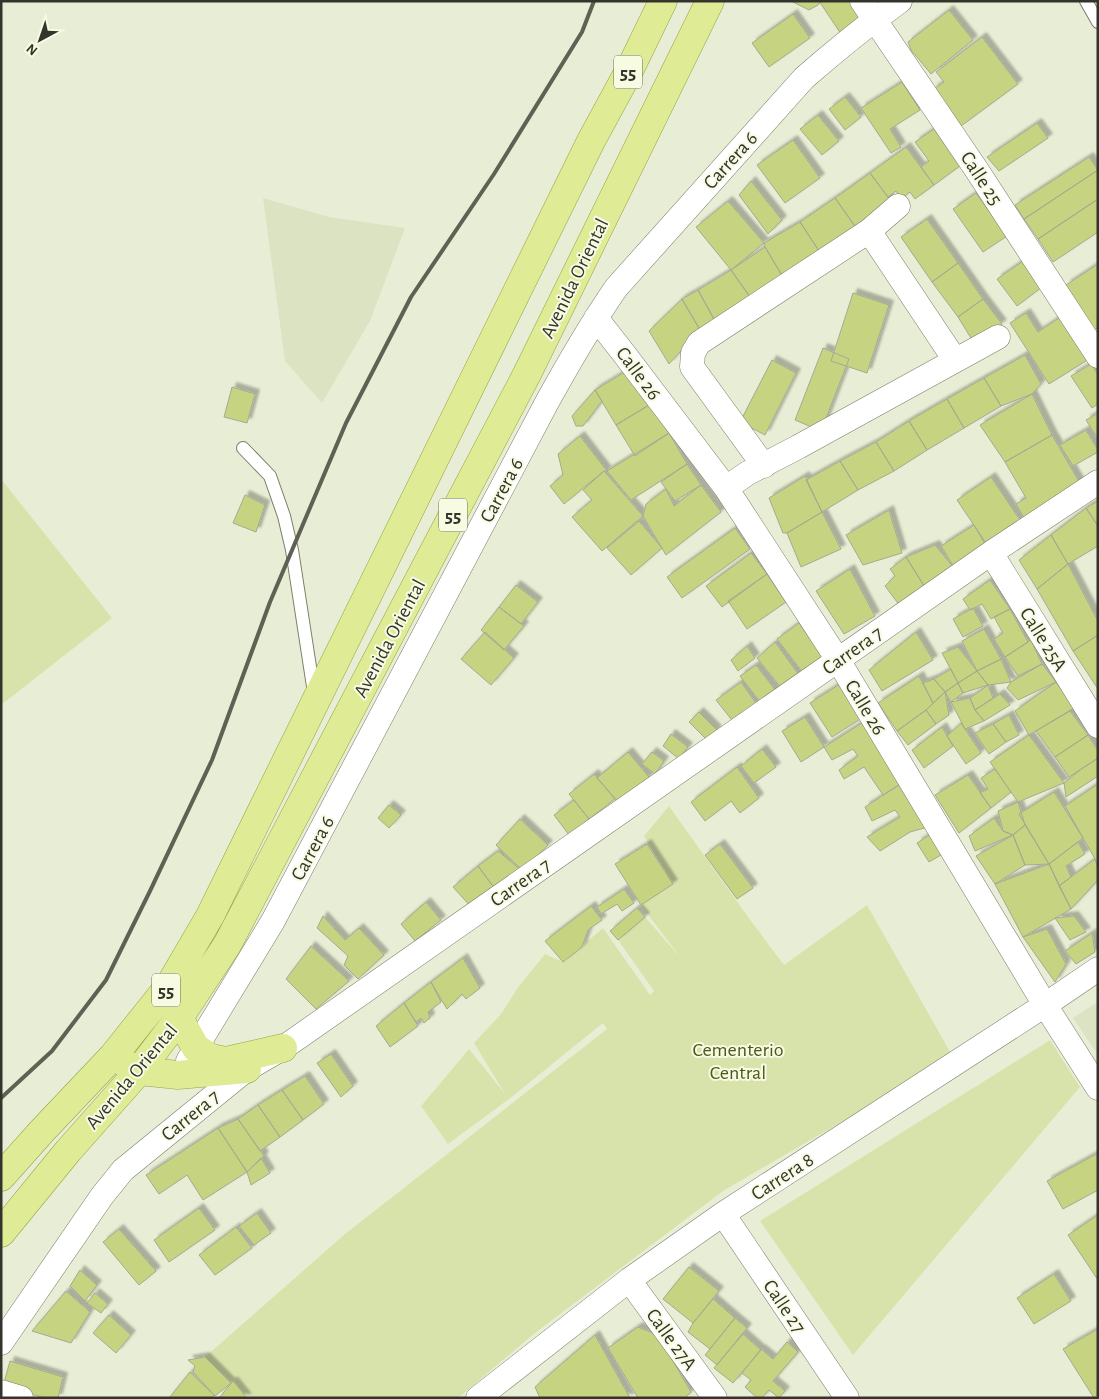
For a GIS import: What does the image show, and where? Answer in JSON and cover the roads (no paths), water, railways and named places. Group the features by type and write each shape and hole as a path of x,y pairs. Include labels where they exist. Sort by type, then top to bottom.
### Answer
{"main road":[{"name":"Avenida Oriental","path":"1,1177 113,1056 169,986 210,916 591,141 629,71 663,1"},
{"name":"Avenida Oriental","path":"1,1233 68,1151 139,1072 179,1018 227,945 523,383 710,1"},
{"path":"179,1018 196,1048 211,1058 226,1061 283,1048"},
{"path":"113,1056 139,1072 178,1075 247,1069"}],"street":[{"name":"Carrera 6","path":"178,1075 273,921 575,350 616,288 804,78 868,10 900,1"},
{"name":"Calle 25","path":"868,10 976,169 1098,356"},
{"path":"764,466 692,367 693,353 700,343 869,231 898,206"},
{"path":"869,231 955,360"},
{"name":"Calle 26","path":"596,318 726,488 838,660 1045,1005 1098,1088"},
{"path":"726,488 748,473 998,337"},
{"name":"Carrera 7","path":"1,1343 102,1196 123,1170 247,1069 283,1048 991,552 1098,482"},
{"name":"Calle 25A","path":"991,552 1098,726"},
{"name":"Carrera 8","path":"489,1394 629,1280 723,1214 1098,969"},
{"name":"Calle 27","path":"723,1214 847,1398"},
{"name":"Calle 27A","path":"629,1280 715,1398"},
{"path":"1,1392 21,1398"}],"lane":[{"path":"1086,1 1098,22"},
{"path":"243,448 270,476 284,516 292,550 316,700"}],"railway":[{"path":"1,1098 52,1051 106,980 212,760 270,602 346,423 411,297 494,174 582,32 594,1"}],"park label":[{"name":"Cementerio Central","path":"738,1060"}]}
